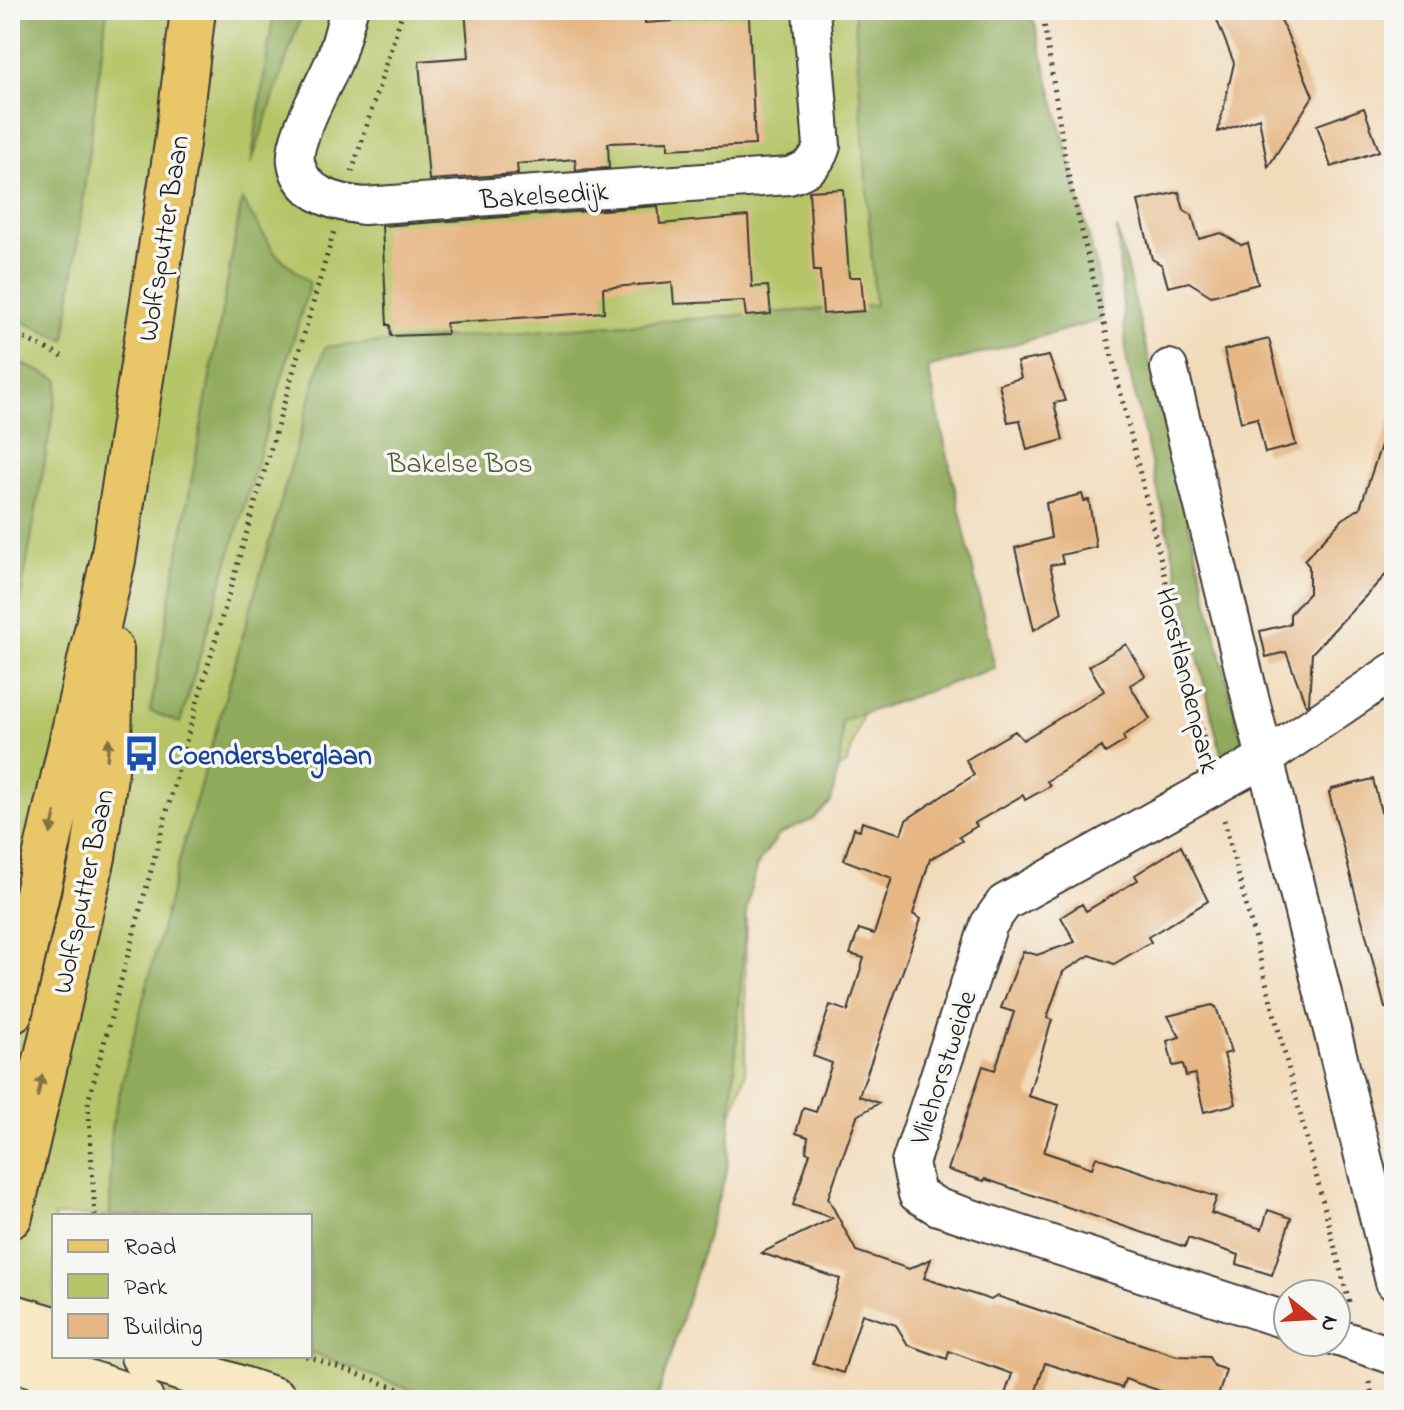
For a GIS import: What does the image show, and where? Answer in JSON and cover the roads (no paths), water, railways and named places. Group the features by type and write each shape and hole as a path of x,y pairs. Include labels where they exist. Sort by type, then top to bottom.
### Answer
{"main road":[{"name":"Wolfsputter Baan","path":"10,1012 113,560 177,144 193,10"},
{"name":"Wolfsputter Baan","path":"10,1216 93,857 109,749 113,560"}],"street":[{"name":"Bakelsedijk","path":"349,10 335,57 301,135 295,161 305,182 322,197 342,204 364,206 789,176 806,171 817,160 822,146 811,10"},
{"name":"Horstlandenpark","path":"1169,368 1394,1282"},
{"name":"Horstlandenpark","path":"1267,757 1394,671"},
{"name":"Vliehorstweide","path":"1267,757 1004,903 989,924 910,1163 917,1194 938,1207 1272,1316"},
{"path":"10,1316 52,1328"},
{"path":"1352,1342 1394,1356"},
{"path":"10,1357 141,1400"},
{"path":"149,1358 275,1400"}],"place":[{"name":"Coendersberglaan","path":"142,754"}],"park label":[{"name":"Bakelse Bos","path":"460,462"}]}
